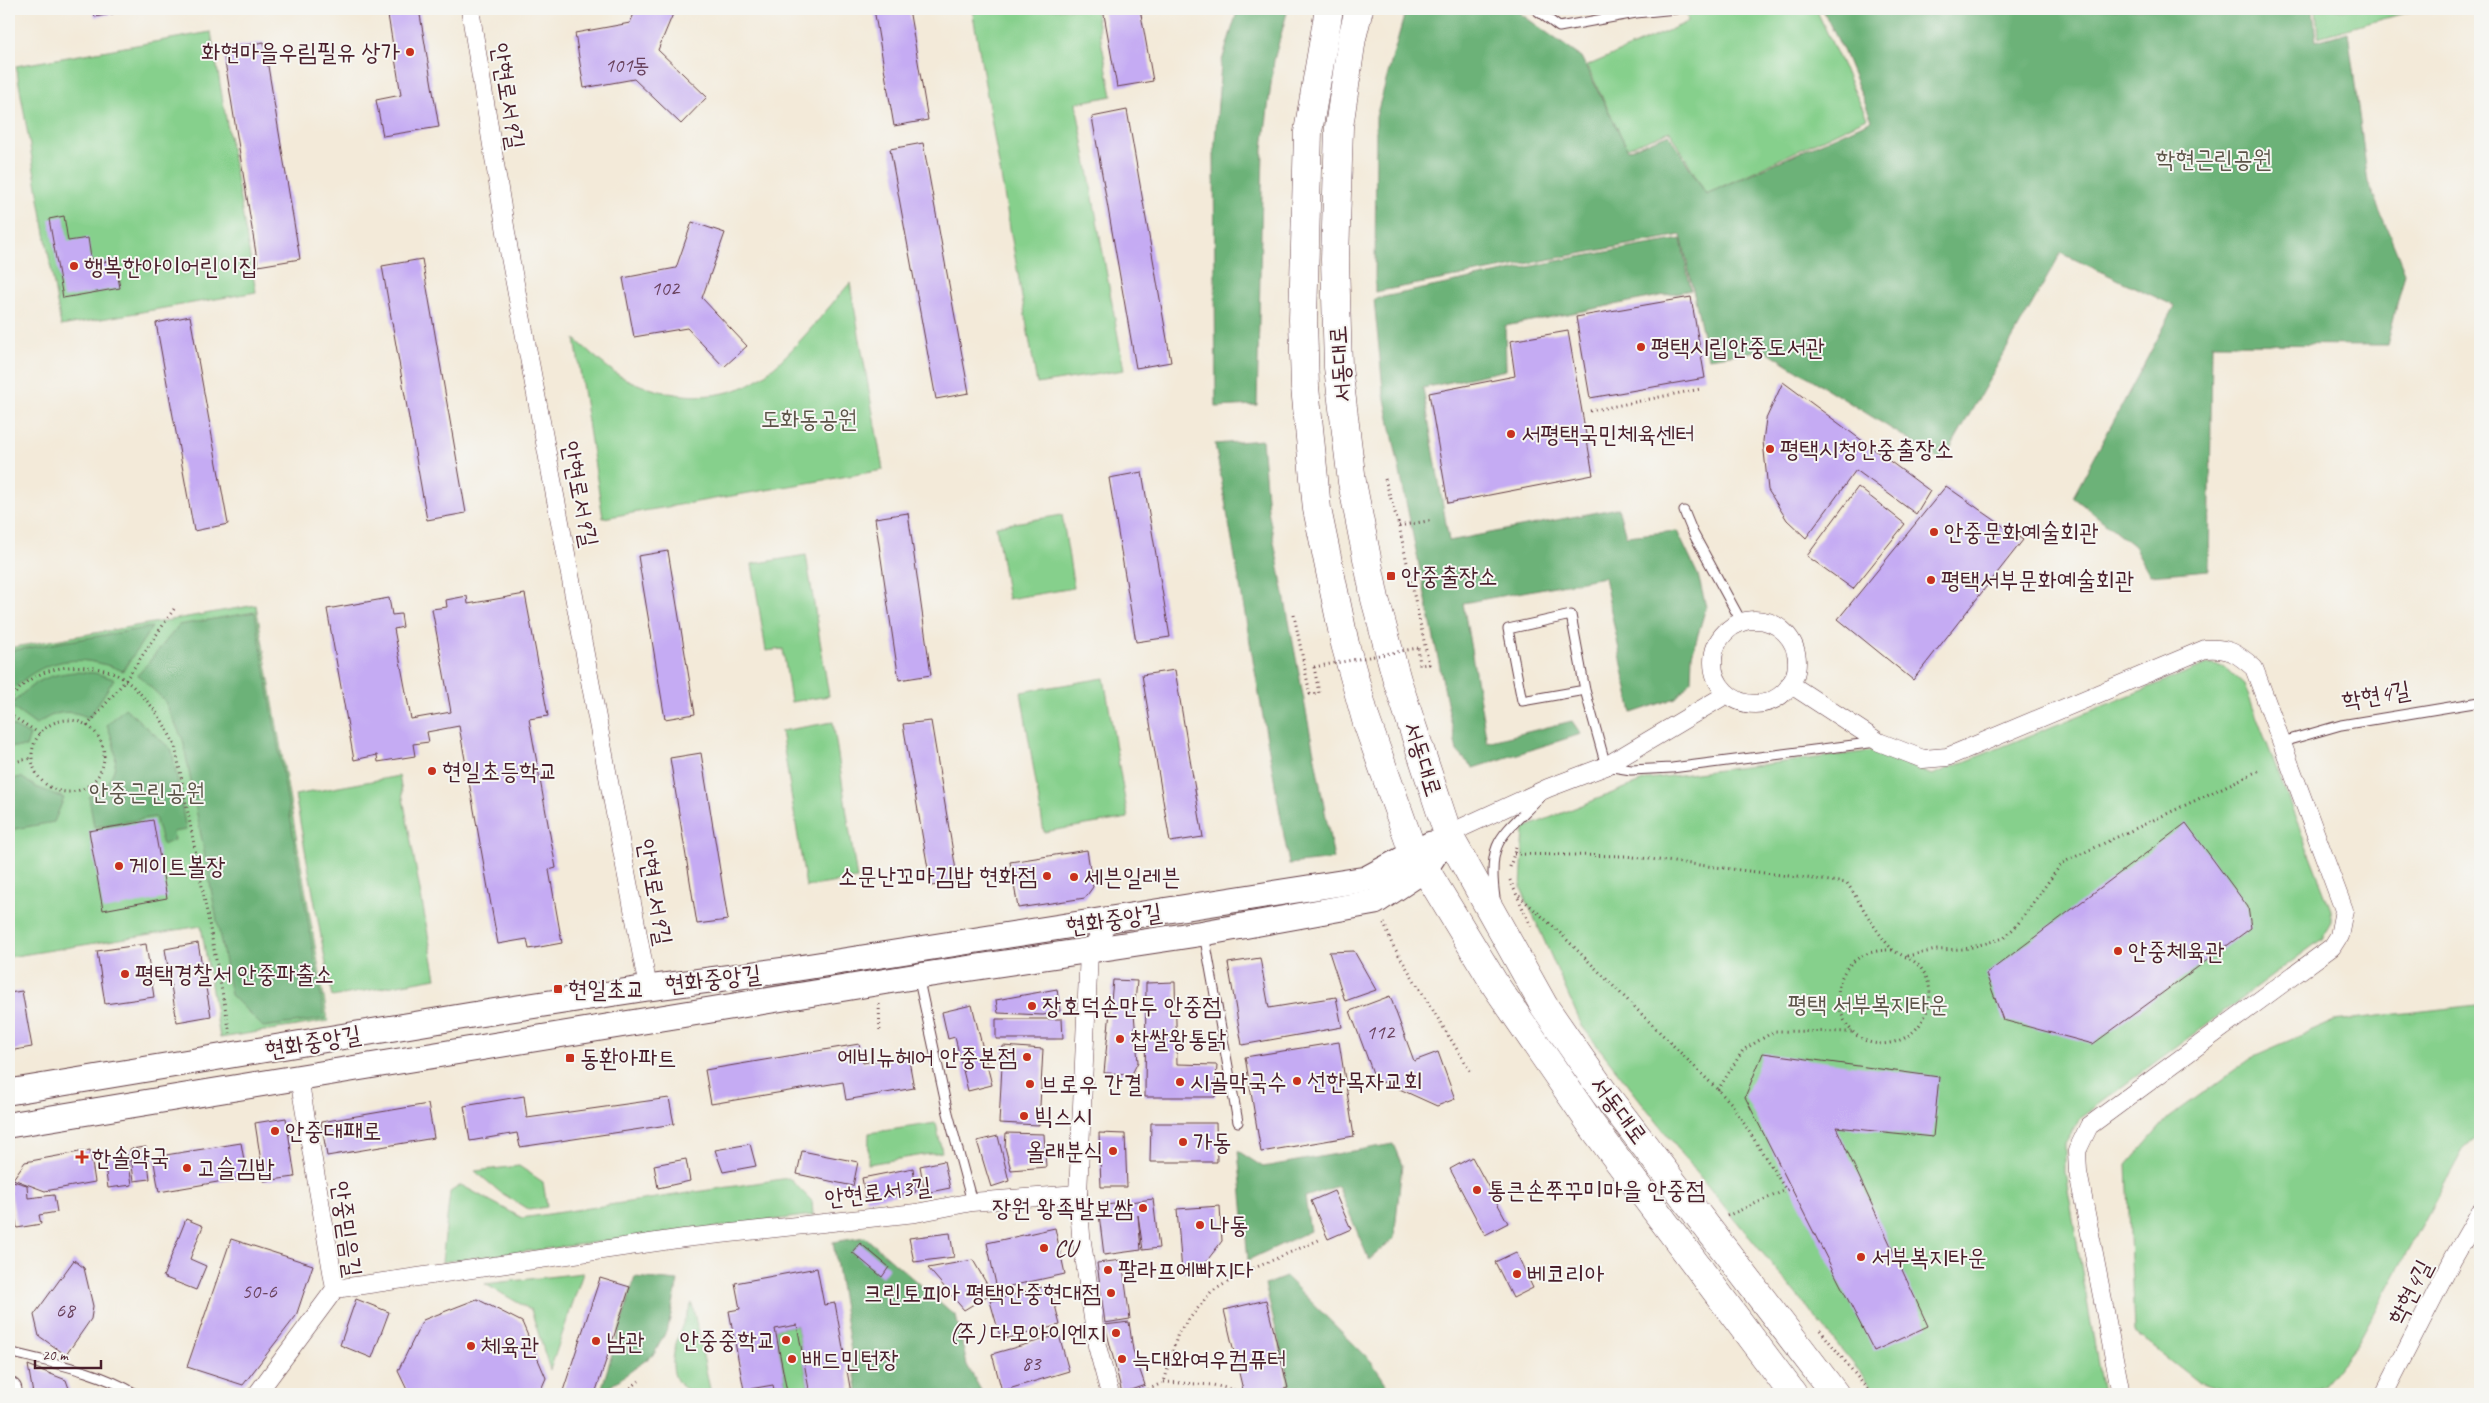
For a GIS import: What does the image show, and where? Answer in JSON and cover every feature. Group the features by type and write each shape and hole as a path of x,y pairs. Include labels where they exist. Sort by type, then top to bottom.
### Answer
{"main road":[{"name":"서동대로","path":"1329,9 1308,132 1303,292 1305,387 1317,509 1345,644 1366,720 1419,862 1496,986 1593,1127 1793,1394"},
{"name":"서동대로","path":"1359,9 1352,38 1339,127 1335,260 1338,367 1352,482 1375,599 1397,680 1448,834 1544,1006 1605,1094 1835,1394"}],"street":[{"name":"안현로서9길","path":"470,9 510,257 648,988"},
{"path":"1754,619 1767,621 1779,627 1789,638 1796,651 1797,665 1790,684 1785,692 1773,700 1759,704 1744,703 1727,694 1721,688 1715,676 1712,663 1714,650 1724,632 1741,621 1754,619"},
{"path":"1790,684 1879,742 1924,759 1947,757 2205,649 2221,648 2239,655 2254,668 2344,910 2342,925 2332,947 2089,1126 2077,1151 2078,1172 2121,1394"},
{"path":"9,1126 918,976 1204,934 1375,902 1448,834 1548,788 1606,766 1727,694"},
{"name":"현화중앙길","path":"9,1092 648,988 786,970 1110,920 1366,878 1419,862"},
{"path":"1110,920 1089,952 1078,1194 1081,1235 1097,1346 1110,1394"},
{"path":"648,988 655,1020"},
{"name":"안중믿음길","path":"258,1394 335,1289 299,1078"},
{"name":"안현로서3길","path":"335,1289 684,1238 916,1213 972,1202 1078,1194"},
{"name":"학현4길","path":"2384,1394 2453,1259 2480,1212"},
{"path":"9,1390 10,1394"}],"lane":[{"path":"1535,9 1559,27 1636,13 1676,9"},
{"path":"1684,511 1693,532 1741,621"},
{"path":"1585,690 1522,701 1508,629 1570,615 1585,690 1606,766 1631,770 1672,768 1879,742"},
{"name":"학현4길","path":"2282,742 2341,725 2480,702"},
{"path":"1498,925 1492,874 1494,850 1503,834 1548,788"},
{"path":"1204,934 1238,1122"},
{"path":"918,976 948,1113 972,1202"},
{"path":"9,1352 84,1371 121,1385 136,1394"}],"path":[{"path":"1590,411 1700,388"},
{"path":"1294,615 1310,694 1319,693 1314,667 1418,648 1420,665 1429,664 1399,526 1385,479"},
{"path":"1399,526 1433,520"},
{"path":"87,726 125,681 176,606"},
{"path":"9,700 28,681 42,674 65,667 91,668 115,674 125,681 156,712 175,745 232,1043"},
{"path":"9,714 40,734"},
{"path":"66,720 87,726 96,734 104,755 102,767 96,778 87,787 76,792 64,792 52,788 42,781 35,771 32,758 33,747 40,734 55,723 66,720"},
{"path":"9,763 32,758"},
{"path":"1907,956 1936,950 1965,949 2004,938 2017,925 2062,863 2258,771"},
{"path":"1514,854 1625,856 1847,883 1893,950"},
{"path":"1516,894 1556,929 1731,1103 1786,1190"},
{"path":"1375,902 1392,944 1471,1072"},
{"path":"1877,950 1893,950 1907,956 1919,966 1927,979 1930,994 1928,1010 1922,1024 1904,1038 1882,1044 1866,1040 1853,1032 1844,1021 1838,1006 1837,991 1841,976 1850,963 1862,954 1877,950"},
{"path":"1718,1090 1743,1050 1774,1031 1853,1032"},
{"path":"1722,1218 1791,1188"},
{"path":"1164,1382 1178,1333 1211,1292 1243,1273 1321,1239"},
{"path":"622,1394 639,1380"},
{"path":"1139,1394 1164,1382 1213,1385 1238,1391 1240,1394"}],"green space":[{"path":"972,9 1095,9 1112,96 1076,103 1124,370 1037,384"},
{"path":"1238,9 1288,9 1274,60 1263,148 1257,405 1216,407 1214,154 1221,64"},
{"name":"학현근린공원","path":"1406,9 1514,9 1581,57 1628,150 1669,134 1706,194 1872,120 1843,50 1822,9 2313,9 2316,41 2348,32 2368,182 2405,273 2387,345 2212,344 2209,570 2150,575 2134,546 2073,497 2175,306 2061,253 1943,461 1765,350 1708,358 1681,235 1375,292 1376,117"},
{"path":"1686,9 1816,9 1867,118 1706,194 1670,131 1627,148 1587,66 1688,22"},
{"path":"2316,9 2419,9 2318,37"},
{"path":"211,32 256,292 61,326 16,66"},
{"path":"1681,239 1691,290 1505,326 1506,370 1423,388 1449,541 1618,508 1626,536 1677,531 1698,575 1706,607 1692,655 1691,681 1676,698 1632,713 1604,577 1463,603 1487,742 1572,721 1581,734 1473,768 1457,751 1383,389 1374,299 1567,259"},
{"name":"도화동공원","path":"850,283 883,470 603,518 575,339 613,371 642,386 678,394 714,395 749,385 775,366 797,344"},
{"path":"1262,440 1268,510 1334,859 1289,864 1215,444"},
{"path":"1062,515 1074,588 1008,599 996,526"},
{"path":"806,555 829,696 791,702 783,649 766,651 752,564"},
{"name":"안중근린공원","path":"256,605 328,1021 220,1038 201,926 9,957 9,648"},
{"path":"255,612 325,1019 263,1027 231,995 183,740 164,700 138,675 179,625"},
{"path":"152,627 123,671 91,662 76,660 62,662 35,672 9,693 9,651"},
{"name":"평택 서부복지타운","path":"2207,664 2225,667 2244,684 2331,910 2331,921 2322,939 2081,1117 2065,1143 2065,1172 2103,1394 1878,1394 1693,1168 1582,1026 1521,888 1524,828 1648,779 1872,751 1932,775"},
{"path":"75,672 95,673 114,679 89,718 68,712 55,714 36,725 10,706 25,691 39,682 55,675"},
{"path":"1104,678 1128,818 1044,832 1021,692"},
{"path":"125,708 172,750 186,830 173,832 174,840 163,845 155,817 94,827 89,797 107,782 115,766 114,747 107,725"},
{"path":"833,722 857,879 806,887 781,731"},
{"path":"9,724 30,735 26,747 9,747"},
{"path":"399,776 436,978 332,997 295,795"},
{"path":"21,777 36,787 64,798 54,822 9,830 9,780"},
{"path":"2480,1006 2480,1134 2463,1150 2357,1344 2324,1385 2302,1394 2232,1394 2199,1383 2134,1332 2127,1165 2168,1118 2256,1055 2334,1021"},
{"path":"936,1123 942,1152 868,1164 869,1133"},
{"path":"1393,1144 1402,1165 1394,1238 1369,1260 1338,1186 1305,1197 1310,1231 1248,1260 1238,1151 1263,1167"},
{"path":"519,1166 543,1182 547,1207 529,1210 500,1192 475,1171"},
{"path":"789,1178 812,1201 813,1215 442,1262 450,1192 461,1185 522,1218"},
{"path":"865,1237 956,1316 967,1365 983,1394 858,1394 833,1242"},
{"path":"583,1273 550,1370 531,1310 485,1284"},
{"path":"635,1277 678,1281 668,1328 654,1354 600,1394"},
{"path":"1286,1277 1371,1361 1393,1394 1283,1394 1291,1391 1265,1285"},
{"path":"692,1303 711,1394 692,1391 680,1384 674,1374 675,1346"},
{"name":"배드민턴장","path":"797,1325 809,1389 787,1392 775,1329"}],"building":[{"path":"93,9 133,9 133,10 95,17"},
{"name":"화현마을우림필유 상가","path":"387,9 419,9 439,127 383,136 376,100 401,95"},
{"path":"636,9 675,9 658,50 707,97 681,124 634,79 584,88 575,33 630,23"},
{"path":"874,9 909,9 928,120 894,126"},
{"path":"1103,9 1140,9 1153,81 1117,87"},
{"path":"264,42 300,259 258,266 223,49"},
{"path":"1127,110 1171,362 1136,368 1092,117"},
{"path":"923,143 969,393 936,399 890,149"},
{"name":"행복한아이어린이집","path":"64,216 68,241 88,238 92,264 115,260 120,288 63,298 49,219"},
{"path":"692,222 725,233 702,298 747,346 724,367 687,328 634,337 623,278 676,268"},
{"path":"422,259 466,513 427,520 382,266"},
{"name":"평택시립안중도서관","path":"1691,297 1705,378 1590,398 1576,317"},
{"path":"190,316 228,524 194,531 156,323"},
{"name":"서평택국민체육센터","path":"1568,331 1593,475 1448,503 1429,393 1515,376 1510,341"},
{"path":"1783,382 1930,491 1916,514 1856,470 1806,538 1787,520 1768,490 1763,441 1766,419"},
{"path":"1142,472 1170,637 1136,642 1109,478"},
{"name":"평택서부문화예술회관","path":"1946,486 2023,540 1913,680 1838,619"},
{"path":"1858,487 1905,524 1853,589 1807,556"},
{"path":"908,513 931,675 899,680 875,518"},
{"path":"668,551 695,714 665,719 638,556"},
{"path":"525,594 548,716 529,719 556,868 549,870 562,943 529,949 527,939 498,944 459,726 427,732 429,742 413,744 415,756 378,762 377,755 354,760 327,609 389,598 392,615 401,614 403,627 394,629 411,719 451,712 432,609 447,607 446,600 467,596 468,604"},
{"path":"1175,670 1203,837 1170,842 1142,675"},
{"path":"931,721 958,882 931,886 903,724"},
{"path":"701,753 728,920 697,924 670,758"},
{"path":"153,820 167,898 103,910 89,831"},
{"name":"안중체육관","path":"2186,823 2248,907 2251,928 2093,1044 2003,1020 1986,974"},
{"path":"1087,850 1093,887 1085,898 1018,908 1010,862"},
{"path":"198,943 211,1016 177,1022 165,949"},
{"name":"평택경찰서 안중파출소","path":"146,944 154,997 105,1004 97,951"},
{"path":"1354,951 1376,990 1345,1001 1329,952"},
{"path":"1260,958 1269,1008 1336,997 1342,1027 1242,1045 1228,963"},
{"path":"1113,980 1137,981 1134,1013 1138,1062 1132,1074 1104,1073"},
{"path":"1175,982 1177,1064 1217,1065 1215,1097 1145,1097 1146,983"},
{"path":"1057,989 1060,1011 1043,1015 998,1013 996,1000"},
{"path":"22,991 32,1047 9,1051 9,993"},
{"path":"1390,996 1414,1061 1438,1052 1455,1099 1437,1106 1384,1082 1377,1084 1350,1011"},
{"path":"972,1005 992,1085 968,1091 955,1037 948,1039 942,1012"},
{"path":"996,1019 1062,1019 1063,1039 996,1039"},
{"path":"1339,1042 1354,1136 1261,1152 1245,1057"},
{"path":"859,1044 863,1063 908,1055 914,1088 846,1100 843,1082 711,1104 705,1070"},
{"path":"1003,1046 1043,1049 1039,1125 999,1123"},
{"name":"서부복지타운","path":"1763,1053 1939,1077 1933,1137 1836,1127 1928,1326 1874,1351 1745,1097"},
{"path":"524,1096 527,1118 669,1098 674,1124 520,1147 517,1133 470,1141 464,1106"},
{"path":"428,1104 434,1138 327,1156 321,1122"},
{"path":"286,1118 295,1177 264,1181 255,1123"},
{"name":"가동","path":"1151,1123 1216,1123 1217,1162 1150,1162"},
{"path":"1006,1133 1044,1134 1046,1167 1011,1170 1005,1147"},
{"path":"1099,1133 1125,1134 1127,1187 1101,1187"},
{"path":"998,1136 1009,1181 991,1187 977,1141"},
{"path":"241,1143 247,1177 159,1192 153,1157"},
{"path":"750,1144 756,1166 723,1172 715,1150"},
{"path":"146,1147 150,1179 134,1181 130,1149"},
{"path":"90,1150 95,1182 45,1191 13,1179 25,1162"},
{"path":"802,1151 858,1162 853,1186 797,1174"},
{"path":"128,1155 132,1185 108,1188 104,1158"},
{"path":"1472,1157 1508,1223 1485,1235 1450,1169"},
{"path":"686,1159 690,1181 658,1188 654,1165"},
{"path":"944,1161 950,1188 925,1193 920,1166"},
{"path":"913,1168 916,1192 866,1200 862,1178"},
{"path":"9,1180 27,1185 28,1198 54,1195 57,1212 39,1215 41,1224 17,1228"},
{"path":"1334,1191 1351,1229 1328,1239 1311,1201"},
{"path":"1153,1199 1159,1248 1143,1250 1138,1215 1141,1250 1104,1255 1098,1206"},
{"name":"나동","path":"1220,1206 1222,1241 1199,1271 1182,1272 1177,1209"},
{"path":"186,1219 203,1226 190,1259 206,1266 196,1290 163,1277"},
{"path":"1055,1228 1065,1274 997,1289 987,1243"},
{"path":"950,1233 954,1257 914,1262 909,1238"},
{"path":"231,1239 313,1265 296,1316 243,1385 187,1367"},
{"path":"860,1243 889,1267 882,1277 852,1252"},
{"path":"1516,1252 1533,1288 1513,1298 1495,1262"},
{"path":"74,1260 84,1268 93,1306 91,1319 66,1355 39,1336 34,1315"},
{"path":"973,1260 992,1293 964,1310 928,1268"},
{"path":"1122,1260 1130,1319 1105,1323 1097,1263"},
{"path":"817,1268 824,1305 835,1303 851,1393 775,1394 773,1385 744,1390 729,1311 740,1309 735,1283","holes":["797,1325 809,1389 787,1392 775,1329"]},
{"name":"남관","path":"600,1278 630,1287 595,1394 562,1394"},
{"path":"1050,1285 1060,1325 1001,1340 990,1301"},
{"path":"356,1299 389,1312 372,1358 340,1345"},
{"name":"체육관","path":"477,1299 522,1322 546,1378 539,1394 409,1394 398,1371 423,1320"},
{"path":"1266,1300 1288,1388 1262,1394 1244,1394 1224,1310"},
{"path":"1129,1322 1133,1350 1145,1385 1122,1393 1105,1325"},
{"path":"1059,1335 1069,1371 1002,1391 992,1354"},
{"path":"28,1365 66,1380 71,1394 33,1394"}],"place":[{"name":"화현마을우림필유 상가","path":"410,52"},
{"name":"행복한아이어린이집","path":"74,266"},
{"name":"평택시립안중도서관","path":"1641,347"},
{"name":"서평택국민체육센터","path":"1511,434"},
{"name":"평택시청안중출장소","path":"1770,449"},
{"name":"안중문화예술회관","path":"1934,532"},
{"name":"안중출장소","path":"1391,576"},
{"name":"평택서부문화예술회관","path":"1931,580"},
{"name":"현일초등학교","path":"432,771"},
{"name":"게이트볼장","path":"119,866"},
{"name":"소문난꼬마김밥 현화점","path":"1047,876"},
{"name":"세븐일레븐","path":"1074,877"},
{"name":"안중체육관","path":"2118,951"},
{"name":"평택경찰서 안중파출소","path":"125,974"},
{"name":"현일초교","path":"558,989"},
{"name":"장호덕손만두 안중점","path":"1032,1006"},
{"name":"찹쌀왕통닭","path":"1120,1039"},
{"name":"에비뉴헤어 안중본점","path":"1027,1057"},
{"name":"동환아파트","path":"570,1058"},
{"name":"선한목자교회","path":"1297,1081"},
{"name":"시골막국수","path":"1180,1082"},
{"name":"브로우 간결","path":"1030,1084"},
{"name":"빅스시","path":"1024,1116"},
{"name":"안중대패로","path":"275,1131"},
{"name":"가동","path":"1183,1142"},
{"name":"올래분식","path":"1113,1151"},
{"name":"한솔약국","path":"82,1157"},
{"name":"고슬김밥","path":"187,1168"},
{"name":"통큰손쭈꾸미마을 안중점","path":"1477,1190"},
{"name":"장원 왕족발보쌈","path":"1143,1208"},
{"name":"나동","path":"1200,1225"},
{"name":"CU","path":"1044,1248"},
{"name":"서부복지타운","path":"1861,1257"},
{"name":"팔라프에빠지다","path":"1108,1270"},
{"name":"베코리아","path":"1517,1274"},
{"name":"크린토피아 평택안중현대점","path":"1111,1293"},
{"name":"(주) 다모아이엔지","path":"1116,1333"},
{"name":"안중중학교","path":"786,1340"},
{"name":"남관","path":"596,1341"},
{"name":"체육관","path":"471,1346"},
{"name":"배드민턴장","path":"792,1359"},
{"name":"늑대와여우컴퓨터","path":"1122,1359"}]}
